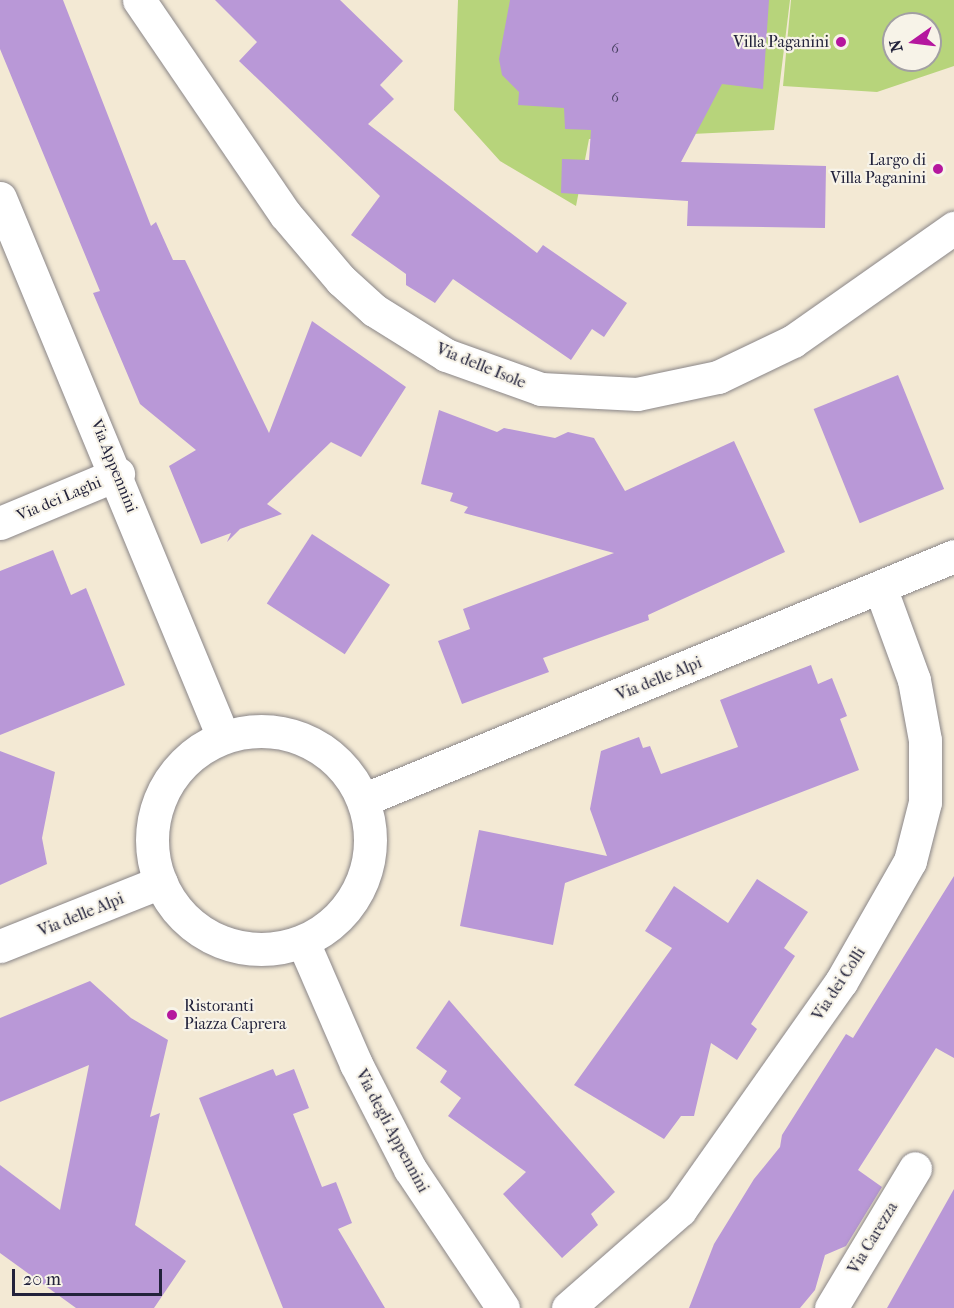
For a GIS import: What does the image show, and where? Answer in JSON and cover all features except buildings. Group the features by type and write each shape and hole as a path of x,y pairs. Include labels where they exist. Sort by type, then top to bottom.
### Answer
{"street":[{"name":"Via delle Isole","path":"138,0 285,214 340,280 418,339 506,379 541,389 609,395 707,381 793,341 954,228"},
{"name":"Via Appennini","path":"0,198 118,474 224,737"},
{"name":"Via dei Laghi","path":"0,524 118,474"},
{"name":"Via delle Alpi","path":"363,800 954,556"},
{"name":"Via dei Colli","path":"568,1308 638,1252 680,1210 841,982 910,861 925,802 926,740 914,680 880,587"},
{"path":"256,731 299,738 344,769 363,800 371,834 367,868 354,898 332,924 303,942 271,950 238,947 207,936 183,917 160,882 152,848 155,813 169,780 193,754 224,737 256,731"},
{"name":"Via delle Alpi","path":"0,946 160,882"},
{"name":"Via degli Appennini","path":"303,942 348,1048 410,1169 503,1308"},
{"name":"Via Carezza","path":"831,1308 915,1168"}],"green space":[{"path":"458,0 790,0 774,130 589,139 576,206 500,161 454,110"},
{"name":"Villa Paganini","path":"791,0 954,0 954,66 942,70 942,12 882,12 882,72 936,72 877,92 783,86"}],"place":[{"name":"Villa Paganini","path":"841,42"},
{"name":"Largo di Villa Paganini","path":"938,169"},
{"name":"Ristoranti Piazza Caprera","path":"172,1015"}]}
